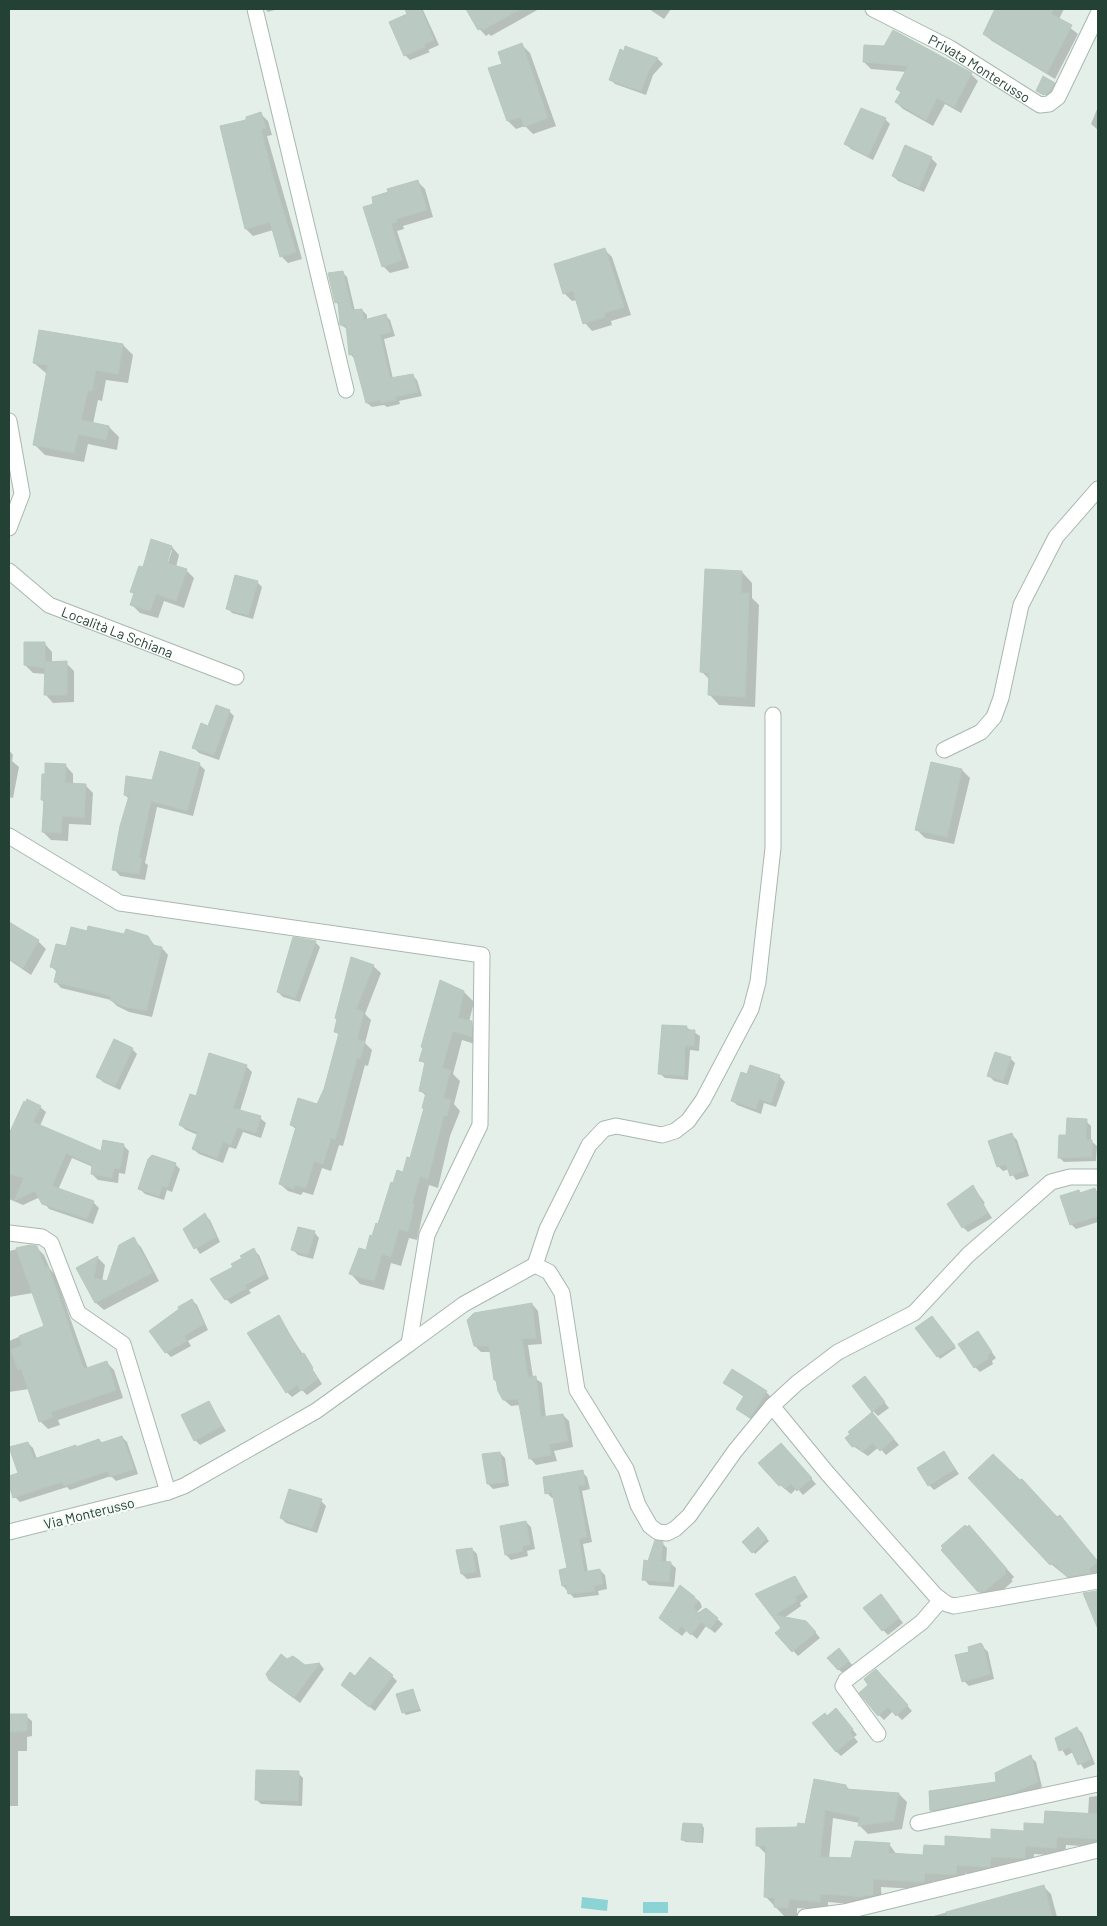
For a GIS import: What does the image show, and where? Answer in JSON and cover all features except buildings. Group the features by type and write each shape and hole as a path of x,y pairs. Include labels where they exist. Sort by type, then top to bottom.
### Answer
{"street":[{"path":"255,9 346,390"},
{"name":"Privata Monterusso","path":"873,9 950,48 1040,105 1049,104 1058,97 1098,14"},
{"path":"9,421 22,494 9,528"},
{"path":"944,750 981,732 994,717 1001,698 1021,605 1056,537 1098,488"},
{"name":"Località La Schiana","path":"9,571 49,605 236,677"},
{"path":"773,715 774,848 758,982 751,1009 703,1100 688,1121 675,1131 662,1134 616,1126 604,1129 589,1145 547,1229 534,1265 549,1272 562,1293 576,1390 626,1469 638,1505 650,1526 658,1532 667,1533 675,1529 689,1516 735,1451 772,1406 838,1352 914,1313 968,1255 1051,1182 1070,1177 1098,1177"},
{"path":"9,836 120,903 482,955 480,1125 427,1235 409,1344"},
{"path":"9,1233 42,1237 51,1242 78,1313 123,1344 168,1492"},
{"name":"Via Monterusso","path":"9,1532 168,1492 184,1486 316,1411 464,1304 534,1265"},
{"path":"772,1406 828,1474 941,1600 954,1606 1098,1581"},
{"path":"878,1734 843,1686 846,1680 922,1622 941,1600"},
{"path":"918,1823 1098,1784"},
{"path":"805,1917 844,1912 1098,1850"}],"water":[{"path":"582,1897 608,1900 607,1911 581,1908"},
{"path":"643,1902 668,1902 668,1913 643,1913"}]}
